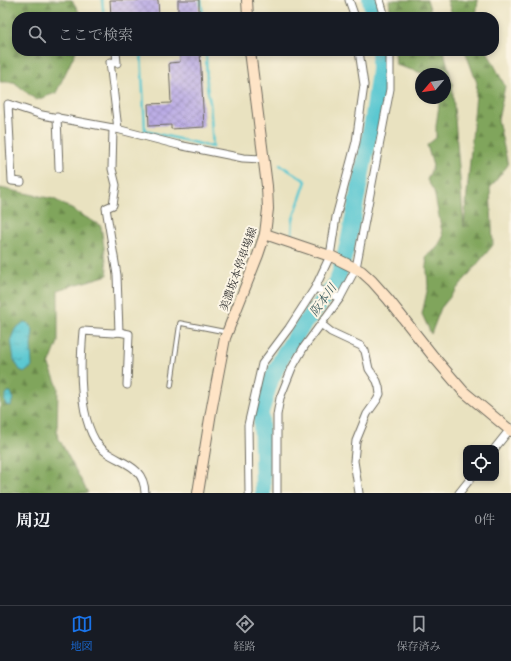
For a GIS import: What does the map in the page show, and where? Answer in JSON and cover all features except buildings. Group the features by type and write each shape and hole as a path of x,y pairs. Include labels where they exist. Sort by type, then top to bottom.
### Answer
{"main road":[{"path":"246,0 247,12"},
{"name":"美濃坂本停車場線","path":"198,493 211,412 227,333 258,255 265,234 267,222 269,200 251,56"},
{"path":"265,234 332,257 354,267 372,281 463,391 511,429"}],"street":[{"path":"349,0 353,12"},
{"path":"380,0 384,12"},
{"path":"116,56 117,63 110,62 116,128 112,168 116,185 113,205 106,208 117,275 119,332"},
{"path":"249,493 248,424 262,364 289,328 315,288 332,257 336,217 356,142 364,85 360,56"},
{"path":"277,493 277,415 280,398 292,368 304,347 340,298 354,267 390,89 390,56"},
{"path":"21,182 12,181 8,104 42,115 116,128 178,145 243,158 263,159"},
{"path":"57,117 60,168"},
{"path":"315,288 340,298"},
{"path":"321,324 331,332 361,346 365,351 369,369 379,387 380,394 367,414 356,441 354,461 359,493"},
{"path":"127,385 129,334 119,332 83,331 82,379 86,420 96,442 106,452 133,467 142,478 145,486 145,493"},
{"path":"498,445 511,429"},
{"path":"459,493 469,481"}],"lane":[{"path":"172,386 180,323 227,333"}],"green space":[{"path":"0,0 72,0 79,12 12,12 12,56 74,56 56,93 36,100 14,82 0,82"},
{"path":"389,0 427,0 431,12 390,12"},
{"path":"447,0 478,0 477,12 451,12"},
{"path":"395,56 445,56 448,68 415,68 415,71 396,65"},
{"path":"467,56 490,56 505,86 498,120 508,165 490,188 493,245 441,308 431,334 422,314 428,287 426,256 436,249 443,237 434,191 427,180 433,166 427,145 436,138 439,104 451,104 451,79 464,227 477,83"},
{"path":"0,188 54,199 101,226 108,275 58,290 58,342 49,365 58,387 57,435 88,493 0,493"}],"water":[{"path":"24,322 28,323 33,330 31,346 32,367 25,372 20,370 14,360 11,339 15,329"},
{"path":"8,392 11,392 13,398 11,406 6,405 5,402 5,397"}],"waterway":[{"path":"102,0 103,12"},
{"path":"201,0 202,12"},
{"name":"阪本川","path":"370,0 373,12"},
{"path":"141,56 145,131 213,147 210,103 207,87 206,56"},
{"name":"阪本川","path":"263,493 261,412 271,380 284,353 304,324 337,282 348,243 373,117 379,70 379,56"},
{"path":"280,165 306,181 293,219 292,234"}]}
